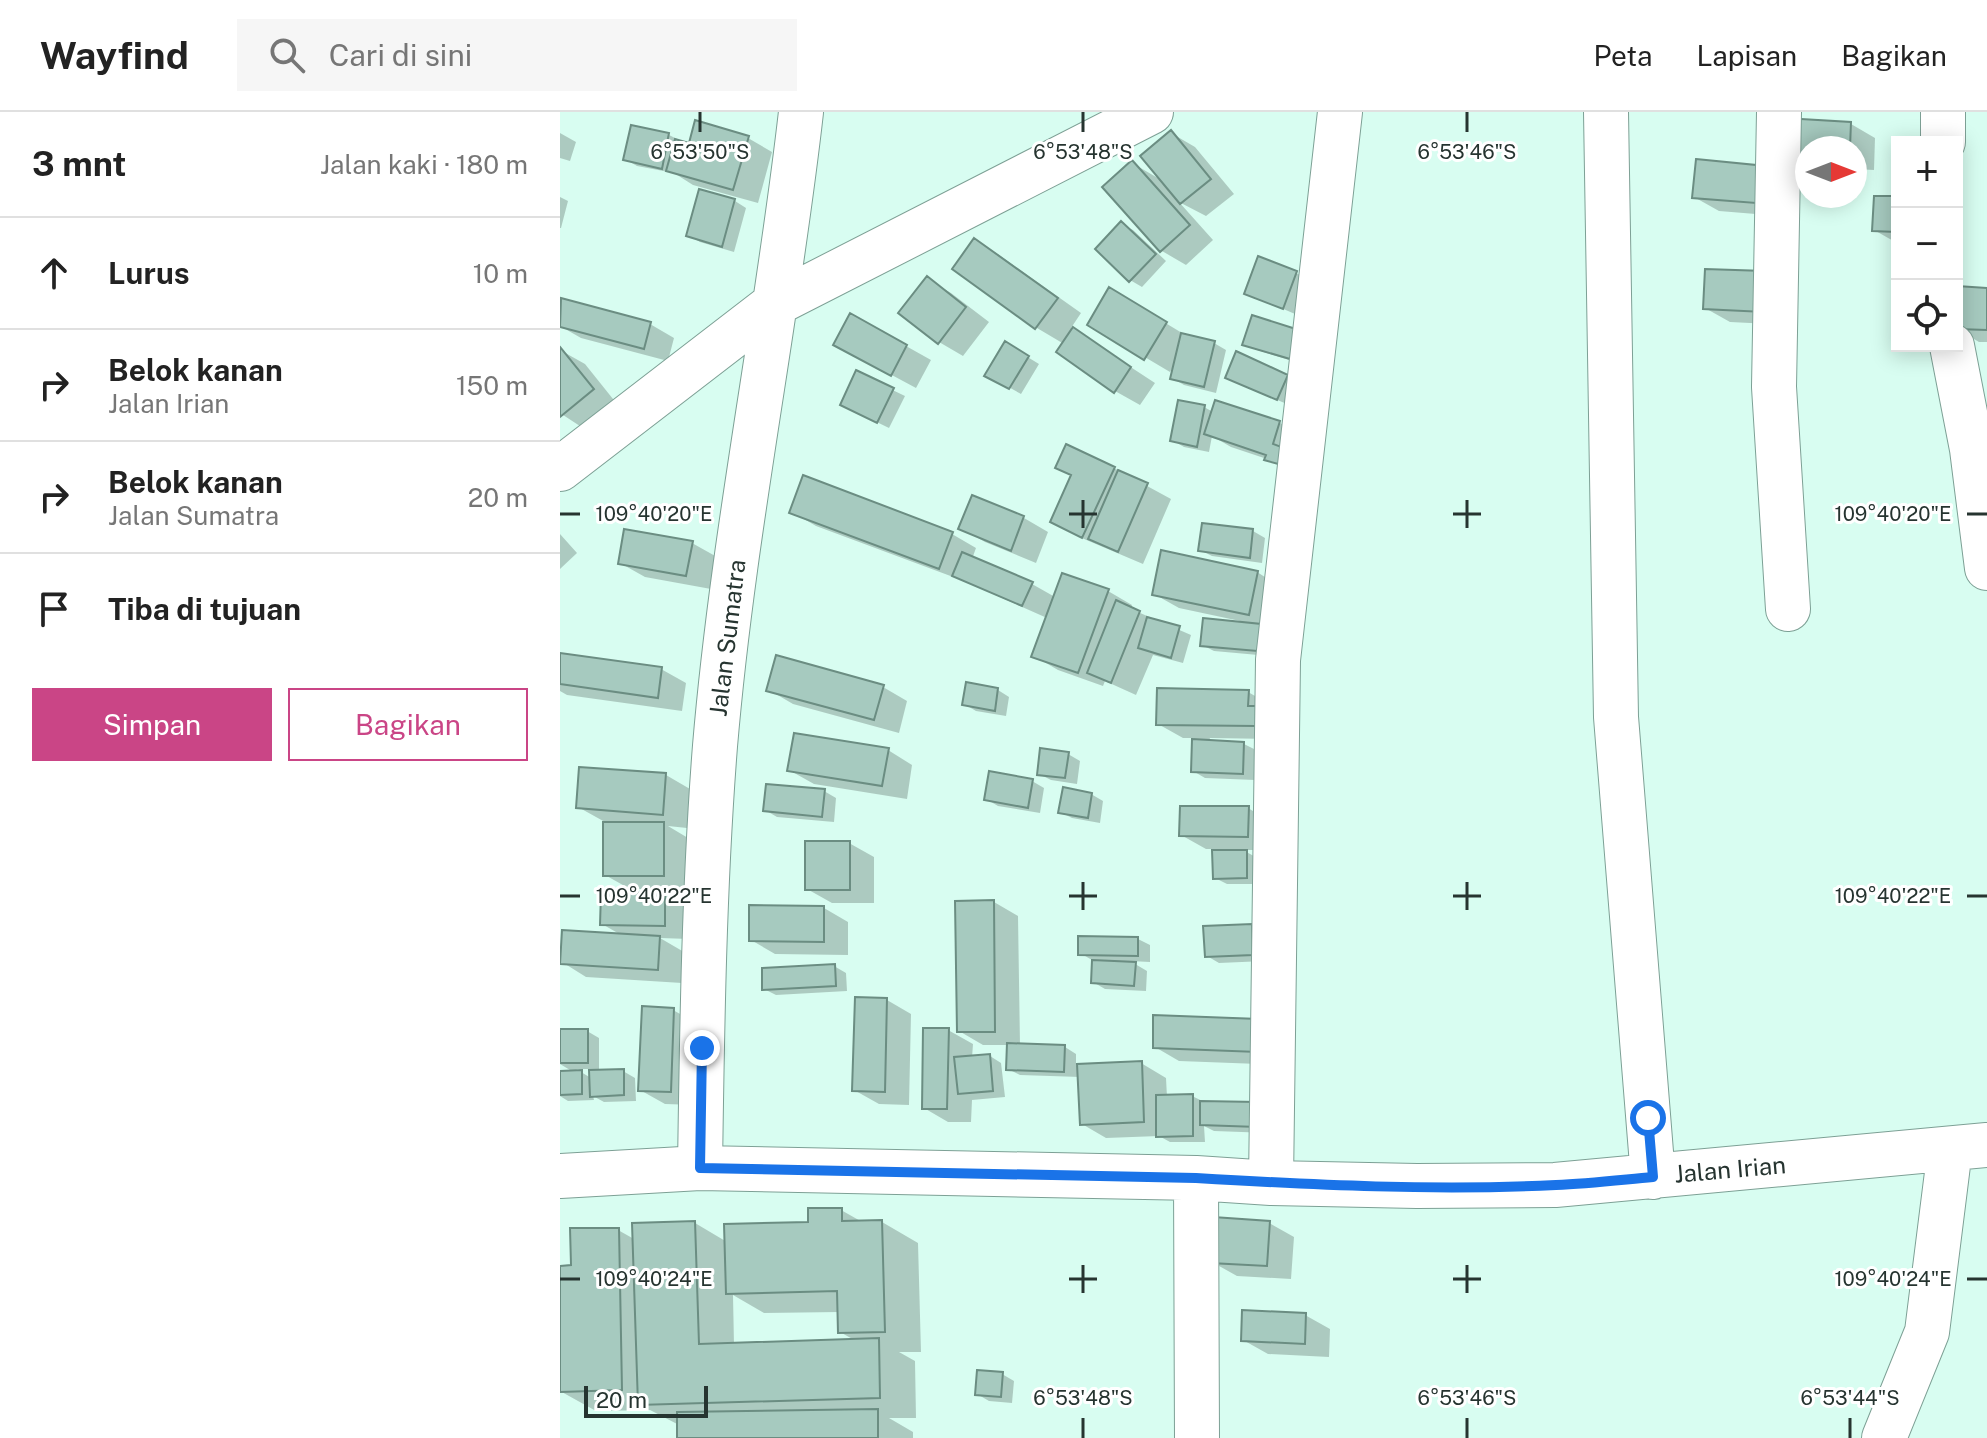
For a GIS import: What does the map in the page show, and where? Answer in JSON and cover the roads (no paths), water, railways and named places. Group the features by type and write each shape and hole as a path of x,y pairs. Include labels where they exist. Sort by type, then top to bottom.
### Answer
{"street":[{"name":"Jalan Sumatra","path":"700,1168 704,927 715,746 734,577 791,200 801,112"},
{"path":"560,469 773,305 1151,112"},
{"path":"1271,1183 1278,660 1340,112"},
{"path":"1606,112 1616,717 1653,1177"},
{"path":"1779,112 1774,387 1788,609"},
{"path":"1943,112 1943,136"},
{"path":"1954,352 1980,447 1987,568"},
{"path":"1884,1438 1927,1332 1969,1147"},
{"name":"Jalan Irian","path":"560,1176 700,1168 1196,1178 1417,1186 1555,1185 1969,1147"},
{"path":"1196,1178 1197,1438"}]}
